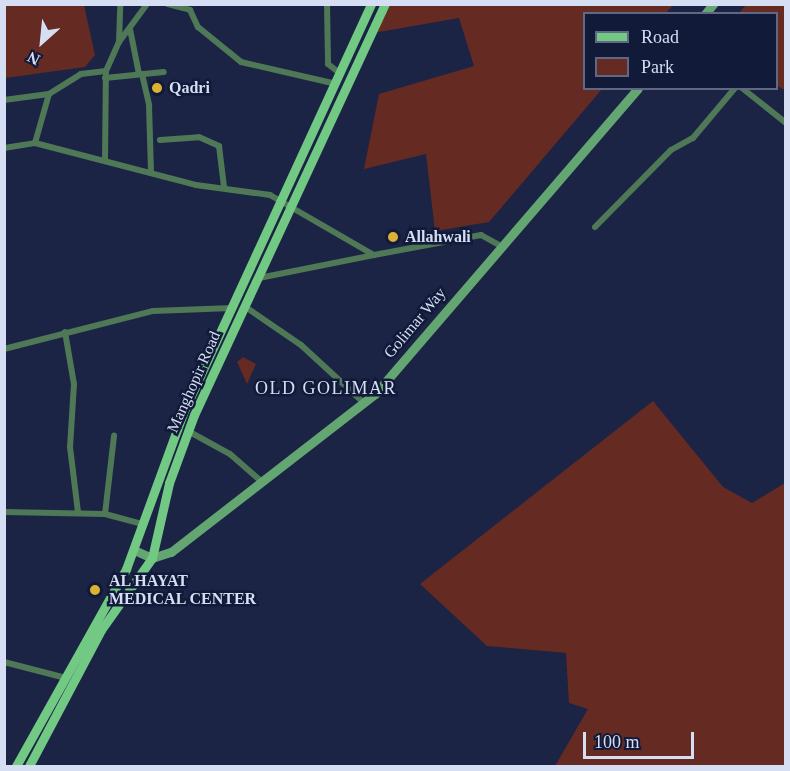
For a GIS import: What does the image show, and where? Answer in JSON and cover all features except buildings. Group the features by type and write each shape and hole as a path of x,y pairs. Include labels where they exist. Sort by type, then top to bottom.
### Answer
{"main road":[{"name":"Manghopir Road","path":"16,766 62,677 134,550 165,457 337,84 371,4"},
{"name":"Manghopir Road","path":"29,766 101,630 152,558 169,483 188,431 385,4"},
{"name":"Golimar Way","path":"152,558 171,552 364,403 499,245 636,90"},
{"path":"134,550 152,558"}],"street":[{"path":"105,160 106,74 118,42 120,4"},
{"path":"118,42 147,5 155,4"},
{"path":"168,4 190,9 198,27 241,62 337,84"},
{"path":"327,4 328,64 341,75"},
{"path":"130,29 149,105 151,173"},
{"path":"4,100 49,94 81,74 164,72"},
{"path":"595,227 671,150 693,138 733,90"},
{"path":"745,90 786,123"},
{"path":"35,143 49,94"},
{"path":"160,140 200,137 219,146 224,187"},
{"path":"4,148 35,143 151,173 282,201 374,255"},
{"path":"259,278 481,234 499,245"},
{"path":"244,306 301,345 364,403"},
{"path":"4,349 153,311 232,308"},
{"path":"65,332 74,384 70,447 78,512"},
{"path":"188,431 230,454 262,482"},
{"path":"105,514 114,436"},
{"path":"4,512 105,514 143,525"},
{"path":"4,662 62,677"}],"green space":[{"path":"5,4 84,5 95,55 85,67 5,78"},
{"path":"747,4 785,5 785,90 778,86 778,12 740,12"},
{"path":"385,5 673,5 667,12 583,12 583,90 601,90 489,222 435,231 426,154 364,169 379,94 474,66 459,18 373,33"},
{"path":"243,357 256,364 247,384 237,362"},
{"path":"653,401 723,487 752,503 785,483 785,766 555,766 588,709 569,703 566,653 487,646 420,584"}],"place":[{"name":"Qadri","path":"157,88"},
{"name":"Allahwali","path":"393,237"},
{"name":"AL HAYAT MEDICAL CENTER","path":"95,590"}],"district":[{"name":"OLD GOLIMAR","path":"326,388"}]}
